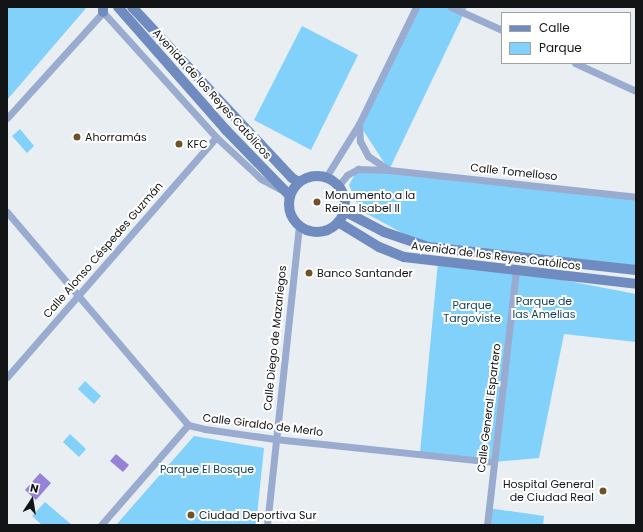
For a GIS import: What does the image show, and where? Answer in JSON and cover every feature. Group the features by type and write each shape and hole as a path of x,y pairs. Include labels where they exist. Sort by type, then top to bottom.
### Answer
{"main road":[{"name":"Avenida de los Reyes Católicos","path":"118,7 226,130 288,194"},
{"name":"Avenida de los Reyes Católicos","path":"132,7 292,178 299,182"},
{"path":"310,176 326,177 339,186 344,194 344,211 338,222 318,232 299,225 289,208 288,194 299,182 310,176"},
{"name":"Avenida de los Reyes Católicos","path":"344,211 384,232 428,247 636,270"},
{"name":"Avenida de los Reyes Católicos","path":"338,222 404,257 636,284"}],"street":[{"path":"326,177 359,124 416,7"},
{"path":"451,7 501,30"},
{"path":"7,118 103,9 216,137 261,179 278,190 288,194"},
{"path":"576,64 636,91"},
{"name":"Calle Tomelloso","path":"359,124 360,141 368,156 389,170"},
{"name":"Calle Alonso Céspedes Guzmán","path":"7,377 216,137"},
{"name":"Calle Tomelloso","path":"339,186 347,175 358,169 389,170 636,197"},
{"name":"Calle Giraldo de Merlo","path":"7,212 188,425 205,430 275,439 493,462"},
{"name":"Calle Diego de Mazariegos","path":"267,525 299,225"},
{"name":"Calle General Espartero","path":"487,525 516,271"},
{"path":"101,525 188,425"}],"green space":[{"path":"7,7 87,7 7,100"},
{"path":"417,7 467,7 389,170 359,124"},
{"path":"302,26 358,55 311,150 254,120"},
{"path":"20,129 34,146 27,153 12,136"},
{"path":"358,169 636,199 636,270 428,247 360,210 349,185"},
{"path":"438,262 516,271 636,294 636,342 564,334 539,458 493,462 420,453"},
{"path":"85,381 101,396 94,404 78,389"},
{"path":"70,434 86,449 79,457 63,442"},
{"name":"Parque El Bosque","path":"194,436 264,448 256,525 116,525"},
{"path":"45,502 72,525 42,525 32,516"},
{"path":"488,508 544,516 543,525 487,525"}],"shaded area":[{"path":"116,454 129,465 123,472 110,461"},
{"path":"40,473 51,483 36,500 25,490"}],"place":[{"name":"Ahorramás","path":"77,137"},
{"name":"KFC","path":"179,144"},
{"name":"Monumento a la Reina Isabel II","path":"317,202"},
{"name":"Banco Santander","path":"309,273"},
{"name":"Hospital General de Ciudad Real","path":"603,491"},
{"name":"Ciudad Deportiva Sur","path":"191,515"}],"park label":[{"name":"Parque de las Amelias","path":"544,308"},
{"name":"Parque Targoviste","path":"472,312"}]}
